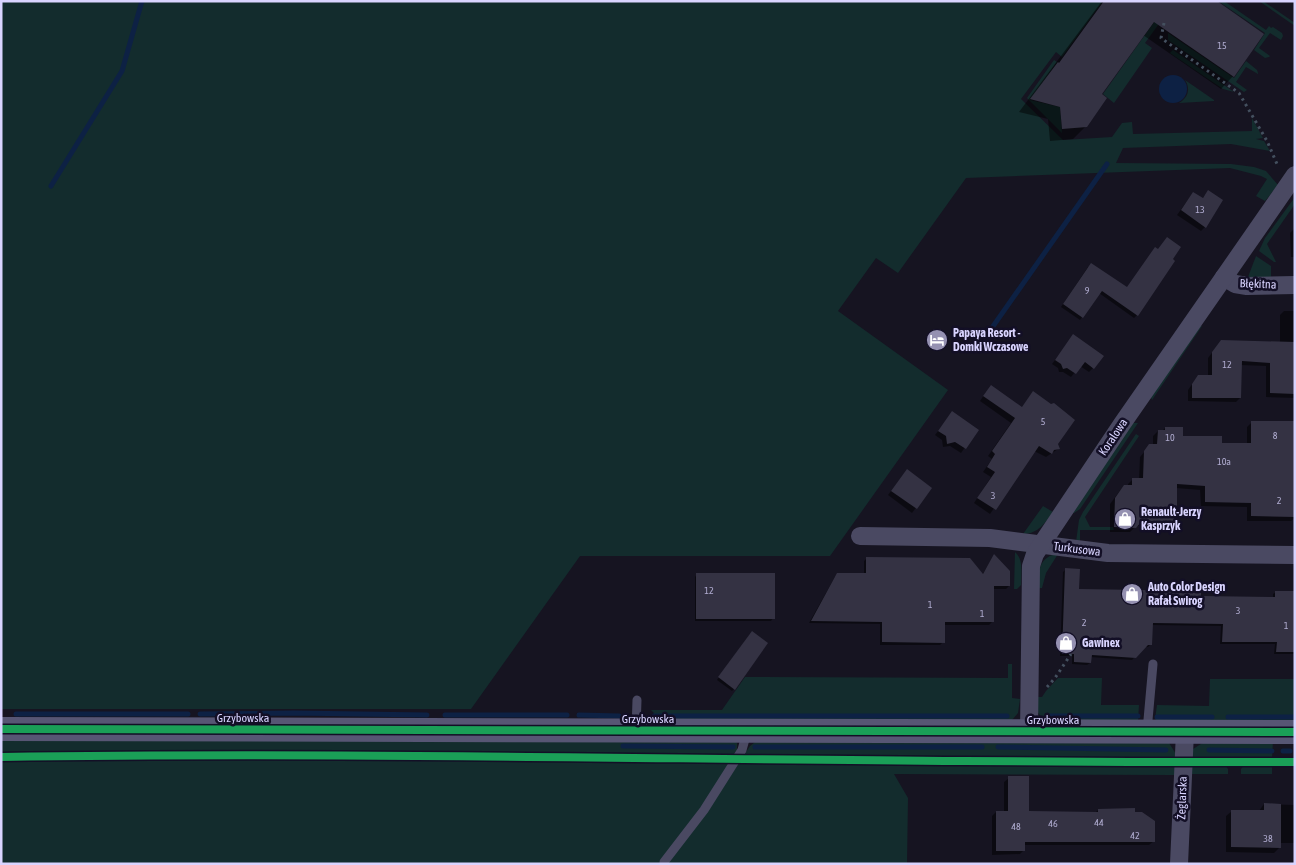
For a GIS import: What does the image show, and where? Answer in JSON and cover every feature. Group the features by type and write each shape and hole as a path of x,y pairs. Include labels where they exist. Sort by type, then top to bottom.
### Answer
{"street":[{"name":"Koralowa","path":"1029,732 1031,566 1041,544 1295,175"},
{"name":"Błękitna","path":"1224,277 1235,284 1247,286 1295,285"},
{"name":"Turkusowa","path":"860,536 990,538 1108,553 1295,555"},
{"name":"Grzybowska","path":"1,729 1295,732"},
{"name":"Żeglarska","path":"1179,864 1185,732"}],"lane":[{"path":"1147,732 1153,664"},
{"path":"636,730 637,700"},
{"path":"664,862 704,810 742,750 746,731"}],"path":[{"path":"1164,23 1161,38 1239,93 1267,141 1277,164"},
{"path":"1044,691 1071,654"}],"green space":[{"path":"1,1 1103,1 1062,57 1056,52 1021,99 1063,140 1112,137 1122,123 1132,122 1133,134 1252,131 1252,118 1263,138 1256,139 1264,141 1270,151 1231,144 1123,148 1116,163 1231,164 1254,167 1266,171 1278,185 1265,201 1256,196 1267,179 1230,168 966,178 898,273 876,258 838,311 948,390 830,556 580,556 471,709 1,709"},
{"path":"1218,1 1224,1 1266,30 1269,26 1282,33 1281,40 1270,33 1259,48 1269,57 1265,58 1254,50 1265,33"},
{"path":"1259,1 1263,1 1295,23 1295,26"},
{"path":"1157,18 1161,21 1145,43 1152,48 1114,103 1103,94"},
{"path":"1168,33 1234,78 1246,61 1257,70 1258,74 1246,67 1236,82 1247,90 1244,92 1168,40"},
{"path":"1173,50 1234,92 1223,89 1170,53"},
{"path":"1054,60 1057,62 1030,100 1060,107 1062,133 1027,98"},
{"path":"1185,80 1214,101 1179,103 1185,99 1188,93"},
{"path":"1295,197 1295,204 1267,244 1276,262 1274,262 1259,251 1265,238"},
{"path":"1256,256 1271,266 1271,279 1252,279 1248,277"},
{"path":"1202,326 1152,400 1151,397 1198,327"},
{"path":"1133,423 1138,423 1080,509 1074,513 1072,512"},
{"path":"1136,434 1139,436 1085,517 1090,527 1113,527 1114,530 1080,530 1080,542 1076,542 1079,520 1083,512"},
{"path":"1043,506 1053,512 1037,530 1023,534"},
{"path":"1015,552 1020,559 1021,567 1021,585 1017,589 1014,589"},
{"path":"1058,554 1046,573 1042,588 1038,588 1039,572 1042,563 1049,556"},
{"path":"1008,664 1012,664 1012,698 1020,699 1018,713 1012,720 660,722 654,718 654,713 651,710 722,710 745,677 1008,678"},
{"path":"1058,678 1102,678 1101,705 1139,705 1138,720 1044,721 1037,711 1037,697 1042,697"},
{"path":"1210,679 1295,679 1295,724 1160,723 1155,719 1157,705 1209,706"},
{"path":"1,738 732,739 737,743 737,752 729,778 750,746 759,739 1169,743 1176,754 1176,775 894,774 908,798 907,864 1,864"},
{"path":"1273,740 1272,758 1191,759 1193,749 1204,742"},
{"path":"1190,765 1225,765 1228,769 1228,774 1190,774"},
{"path":"1244,765 1272,765 1272,774 1241,774 1241,769"}],"water":[{"path":"1173,75 1183,79 1187,89 1183,99 1173,103 1163,99 1159,89 1163,79"}],"building":[{"path":"1104,1 1217,1 1264,34 1234,77 1154,22 1102,94 1107,98 1087,127 1062,129 1060,107 1030,99"},
{"path":"1208,190 1223,200 1206,228 1181,210 1193,192 1203,198"},
{"path":"1167,237 1181,247 1173,259 1175,261 1138,316 1102,291 1083,318 1063,304 1091,263 1127,287 1155,247 1158,249"},
{"path":"1073,334 1104,356 1094,369 1085,362 1076,374 1067,368 1063,369 1061,364 1055,360"},
{"path":"1221,340 1295,342 1295,394 1270,393 1270,363 1242,361 1241,398 1192,398 1192,384 1198,375 1212,375 1212,352"},
{"path":"991,385 1022,407 1033,391 1051,404 1054,403 1075,420 1058,444 1060,449 1054,450 1052,454 1039,446 996,510 977,498 995,472 987,467 995,454 992,451 1015,418 983,396"},
{"path":"952,411 979,430 966,449 955,442 947,444 946,436 938,431"},
{"path":"1251,421 1295,421 1295,517 1251,516 1251,503 1205,502 1205,486 1177,484 1177,522 1142,521 1136,528 1114,527 1115,498 1124,485 1132,485 1132,478 1143,478 1144,451 1149,444 1157,444 1158,430 1165,430 1165,427 1183,427 1183,436 1222,436 1222,443 1251,443"},
{"path":"907,469 932,488 917,509 891,491"},
{"path":"994,554 1010,571 1010,586 994,586 994,622 945,622 945,643 882,642 882,622 811,621 837,573 866,573 866,557 970,558 983,574"},
{"path":"1065,568 1080,569 1079,589 1201,591 1201,596 1275,597 1275,591 1295,591 1295,652 1276,652 1277,642 1222,642 1223,624 1153,623 1152,645 1148,645 1136,658 1092,655 1091,663 1074,662 1074,654 1062,654"},
{"path":"696,573 775,573 775,619 696,619"},
{"path":"752,631 768,643 735,690 718,677"},
{"path":"1008,776 1029,776 1029,811 1098,812 1098,809 1135,808 1135,812 1142,812 1155,821 1155,842 1025,842 1025,851 996,851 996,811 1008,811"},
{"path":"1264,803 1281,804 1281,848 1231,847 1231,810 1264,810"}],"waterway":[{"path":"51,186 122,71 142,1"},
{"path":"989,332 1107,164"},
{"path":"16,714 188,714"},
{"path":"200,714 427,715"},
{"path":"445,715 567,715"},
{"path":"579,715 619,716"},
{"path":"654,716 1007,716"},
{"path":"1050,716 1138,716"},
{"path":"1157,717 1212,717"},
{"path":"1228,717 1295,717"},
{"path":"623,746 733,747"},
{"path":"755,747 982,747"},
{"path":"998,747 1166,750"},
{"path":"1209,750 1272,751"},
{"path":"1283,751 1290,751"}],"cycle path":[{"path":"1,729 1295,732"},
{"path":"1,757 362,756 1295,762"}],"place":[{"name":"Papaya Resort - Domki Wczasowe","path":"937,340"},
{"name":"Renault-Jerzy Kasprzyk","path":"1125,519"},
{"name":"Auto Color Design Rafał Swirog","path":"1132,594"},
{"name":"Gawinex","path":"1066,643"}]}
